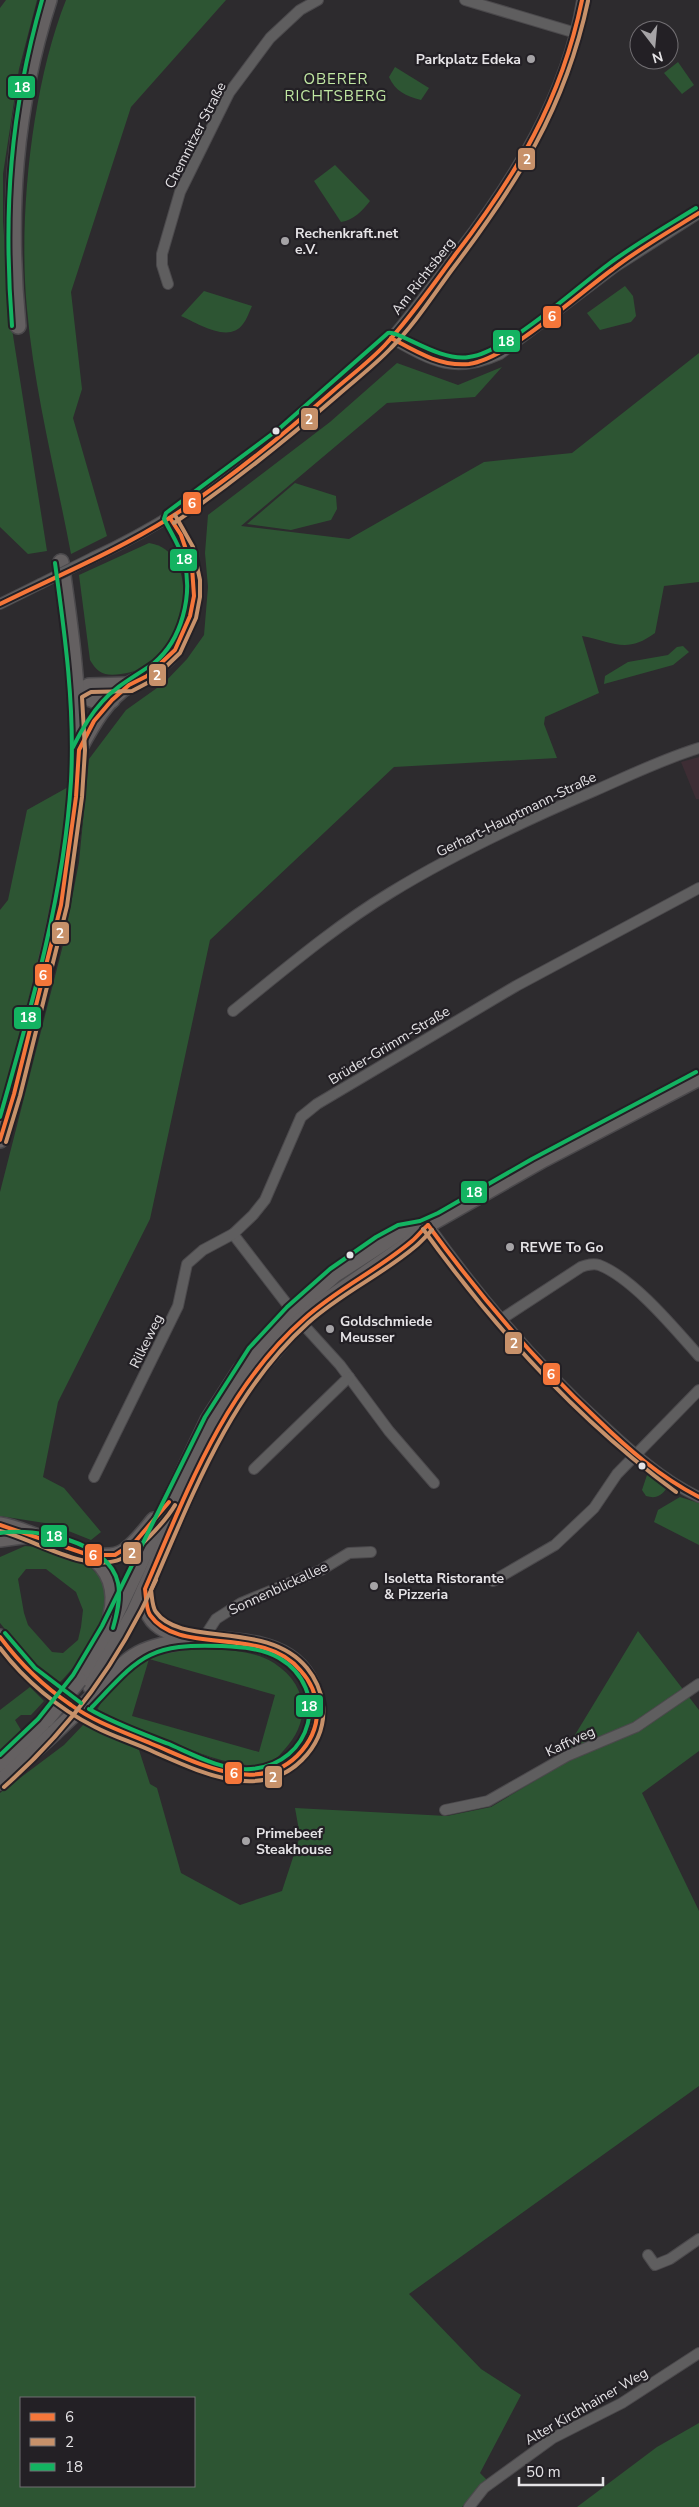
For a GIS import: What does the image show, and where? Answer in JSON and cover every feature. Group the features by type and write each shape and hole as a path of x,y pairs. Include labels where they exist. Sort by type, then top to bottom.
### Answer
{"main road":[{"path":"18,326 15,288 13,182 23,102 31,63 50,0"},
{"path":"78,750 94,721 112,700 129,685 147,676 175,650 190,616 194,596 192,567 181,535 170,518"},
{"path":"0,1140 14,1094 61,905 76,797 78,750 75,693 71,637 61,562"},
{"path":"75,693 89,686 129,685"},
{"path":"75,693 99,702 112,700"},
{"path":"104,1640 188,1459 218,1404 246,1363 297,1316 334,1275 402,1230 428,1225 544,1160 699,1078"},
{"path":"0,1782 89,1686 120,1640 145,1589 213,1436 250,1379 297,1316"},
{"path":"0,1525 87,1554 104,1557 124,1552 137,1541 167,1506"},
{"path":"0,1539 33,1535"},
{"path":"87,1554 103,1566 114,1593 113,1605 104,1640 89,1686"},
{"path":"0,1637 18,1660 57,1694 108,1726 218,1770 233,1774 264,1774 290,1762 305,1748 315,1728 317,1715 315,1694 306,1674 286,1654 268,1646 203,1639 160,1628 147,1613 145,1589"},
{"path":"89,1686 144,1649 203,1639"},
{"path":"0,1764 50,1726"}],"street":[{"name":"Chemnitzer Straße","path":"168,284 162,265 162,254 180,192 229,93 270,38 300,10 318,0"},
{"path":"465,0 576,33"},
{"name":"Am Richtsberg","path":"0,604 170,518 259,455 320,404 391,338 490,210 529,146 549,109 576,33 582,0"},
{"path":"391,338 430,360 440,363 469,365 486,361 500,354 615,267 699,213"},
{"name":"Gerhart-Hauptmann-Straße","path":"233,1011 311,948 390,893 494,836 584,795 699,748"},
{"name":"Brüder-Grimm-Straße","path":"233,1234 264,1200 297,1126 302,1117 317,1104 516,986 699,888"},
{"path":"428,1225 500,1320 583,1407 636,1455 680,1487 699,1497"},
{"path":"233,1234 297,1316 349,1377 389,1432 434,1483"},
{"name":"Rilkeweg","path":"94,1477 178,1306 188,1264 203,1250 233,1234"},
{"path":"500,1320 581,1267 596,1264 618,1276 651,1303 699,1356"},
{"path":"254,1469 349,1377"},
{"path":"493,1582 555,1545 594,1508 617,1474 699,1390"},
{"name":"Sonnenblickallee","path":"203,1639 216,1619 241,1602 320,1570 349,1553 371,1552"},
{"name":"Kaffweg","path":"446,1810 488,1801 567,1756 636,1727 699,1684"},
{"path":"648,2255 655,2265 699,2239"},
{"name":"Alter Kirchhainer Weg","path":"469,2507 484,2488 553,2438 622,2403 699,2353"}],"shaded area":[{"path":"699,757 699,799 696,799 681,762"}],"green space":[{"path":"6,0 37,0 19,69 3,174 3,221 9,310 47,551 28,554 0,527 0,8"},
{"path":"66,0 226,0 131,107 71,292 82,389 73,418 107,536 71,554 46,432 30,340 25,273 26,193 36,111 54,34"},
{"path":"679,63 694,85 682,94 664,73 668,70 679,70"},
{"path":"395,67 429,88 421,100 406,95 394,86 389,77"},
{"path":"335,165 370,201 361,212 341,222 314,181"},
{"path":"625,286 633,296 636,316 631,322 600,330 587,313"},
{"path":"204,291 252,306 247,318 237,330 221,332 213,330 181,316"},
{"path":"699,353 699,582 664,586 655,633 645,639 628,645 620,645 582,636 599,693 545,717 544,724 557,758 394,767 210,940 150,1219 58,1402 43,1477 64,1488 101,1532 91,1540 51,1524 0,1516 0,1192 63,945 79,862 89,759 126,710 164,683 187,659 204,635 208,587 205,553 208,515 330,422 397,363 458,385 502,367 475,397 387,403 241,526 349,539 484,462 572,453"},
{"path":"295,483 336,496 337,509 331,520 291,530 247,524"},
{"path":"149,543 165,549 176,561 182,576 181,613 175,632 167,648 156,661 148,666 121,674 111,675 102,673 90,660 79,575"},
{"path":"683,646 689,652 673,665 604,684 605,676 628,662 668,655 677,647"},
{"path":"70,786 59,864 43,951 0,1114 0,910 8,900 27,810"},
{"path":"647,1475 667,1488 660,1495 655,1497 646,1496 642,1490"},
{"path":"680,1497 699,1503 699,1545 654,1522 658,1510"},
{"path":"25,1546 61,1549 86,1564 103,1582 106,1598 99,1625 92,1640 75,1666 56,1686 27,1656 0,1623 0,1557","holes":["26,1569 46,1569 76,1592 83,1610 78,1640 63,1653 52,1652 28,1625 24,1613 18,1579"]},
{"path":"638,1631 699,1710 699,1751 642,1793 699,1911 699,2086 409,2294 481,2369 521,2395 480,2473 487,2480 462,2507 0,2507 0,1793 64,1745 84,1724 139,1750 150,1784 157,1788 181,1873 240,1905 282,1891 300,1836 295,1808 447,1816 491,1807 568,1761 564,1753"},
{"path":"175,1649 226,1650 256,1655 274,1663 286,1672 300,1693 302,1716 293,1739 277,1758 263,1765 227,1762 111,1718 97,1710 110,1687 138,1660","holes":["149,1659 275,1695 259,1752 132,1716"]},
{"path":"30,1687 44,1701 31,1715 21,1715 15,1720 21,1730 0,1751 0,1710"},
{"path":"699,2423 699,2507 577,2507 657,2447"}],"transit line":[{"name":"18","path":"12,326 8,242 12,162 23,82 42,0"},
{"name":"6","path":"0,604 130,541 193,503 275,441 385,345 413,312 477,225 517,165 549,104 573,37 582,0"},
{"name":"2","path":"174,523 278,446 378,361 415,320 475,239 536,144 566,77 588,1"},
{"name":"18","path":"73,747 86,723 102,702 120,686 154,663 164,653 178,630 186,602 186,574 180,550 164,519 166,513 280,428 388,333 401,336 445,355 469,357 485,353 541,318 620,256 696,208"},
{"name":"6","path":"391,338 438,361 469,364 485,360 503,351 542,324 623,261 699,213"},
{"name":"2","path":"6,1142 20,1096 67,906 82,797 85,750 82,697 91,692 132,691 151,681 180,653 196,618 200,597 200,580 193,547 175,515"},
{"name":"6","path":"0,1140 14,1094 61,905 76,797 79,750 94,721 112,700 129,685 147,676 175,650 190,616 194,596 192,567 181,535 170,518"},
{"name":"18","path":"0,1117 34,993 54,909 67,824 71,781 72,726 66,644 55,563"},
{"name":"18","path":"0,1755 38,1719 73,1675 102,1626 205,1417 249,1348 287,1307 330,1269 376,1237 398,1225 420,1221 438,1213 532,1159 696,1072"},
{"name":"6","path":"428,1225 467,1277 551,1374 645,1462 671,1481 699,1497"},
{"name":"6","path":"0,1637 32,1674 61,1698 90,1717 187,1759 226,1772 245,1775 263,1774 281,1768 297,1756 306,1746 312,1734 317,1715 314,1693 308,1679 301,1671 285,1657 265,1648 180,1635 163,1628 150,1615 145,1589 192,1480 229,1410 251,1377 276,1347 304,1319 330,1298 399,1251 428,1225"},
{"name":"2","path":"423,1229 479,1302 539,1371 604,1434 676,1492"},
{"name":"2","path":"0,1648 31,1682 68,1712 102,1731 191,1768 230,1779 249,1781 268,1779 285,1773 302,1760 316,1742 323,1720 323,1705 319,1690 307,1668 290,1653 270,1644 248,1638 204,1633 168,1623 156,1612 151,1590 198,1483 235,1413 256,1381 308,1323 334,1302 403,1256 432,1230"},
{"name":"6","path":"0,1525 89,1555 115,1555 135,1542 169,1502"},
{"name":"2","path":"0,1531 77,1559 107,1562 121,1559 136,1550 159,1526 175,1505"},
{"name":"18","path":"0,1533 32,1532 50,1535 86,1547 101,1557 112,1569 118,1583 119,1600 113,1628"},
{"name":"2","path":"4,1787 51,1741 91,1692 126,1638 156,1580"},
{"name":"18","path":"5,1633 35,1668 81,1703"},
{"name":"18","path":"89,1709 118,1724 219,1765 251,1769 272,1764 289,1754 301,1740 308,1724 310,1706 306,1688 296,1672 279,1658 251,1649 196,1646 176,1647 146,1657 122,1676 92,1707"}],"place":[{"name":"Parkplatz Edeka","path":"531,59"},
{"name":"Rechenkraft.net e.V.","path":"285,241"},
{"name":"REWE To Go","path":"510,1247"},
{"name":"Goldschmiede Meusser","path":"330,1329"},
{"name":"Isoletta Ristorante & Pizzeria","path":"374,1586"},
{"name":"Primebeef Steakhouse","path":"246,1841"}],"district":[{"name":"OBERER RICHTSBERG","path":"336,88"}]}
